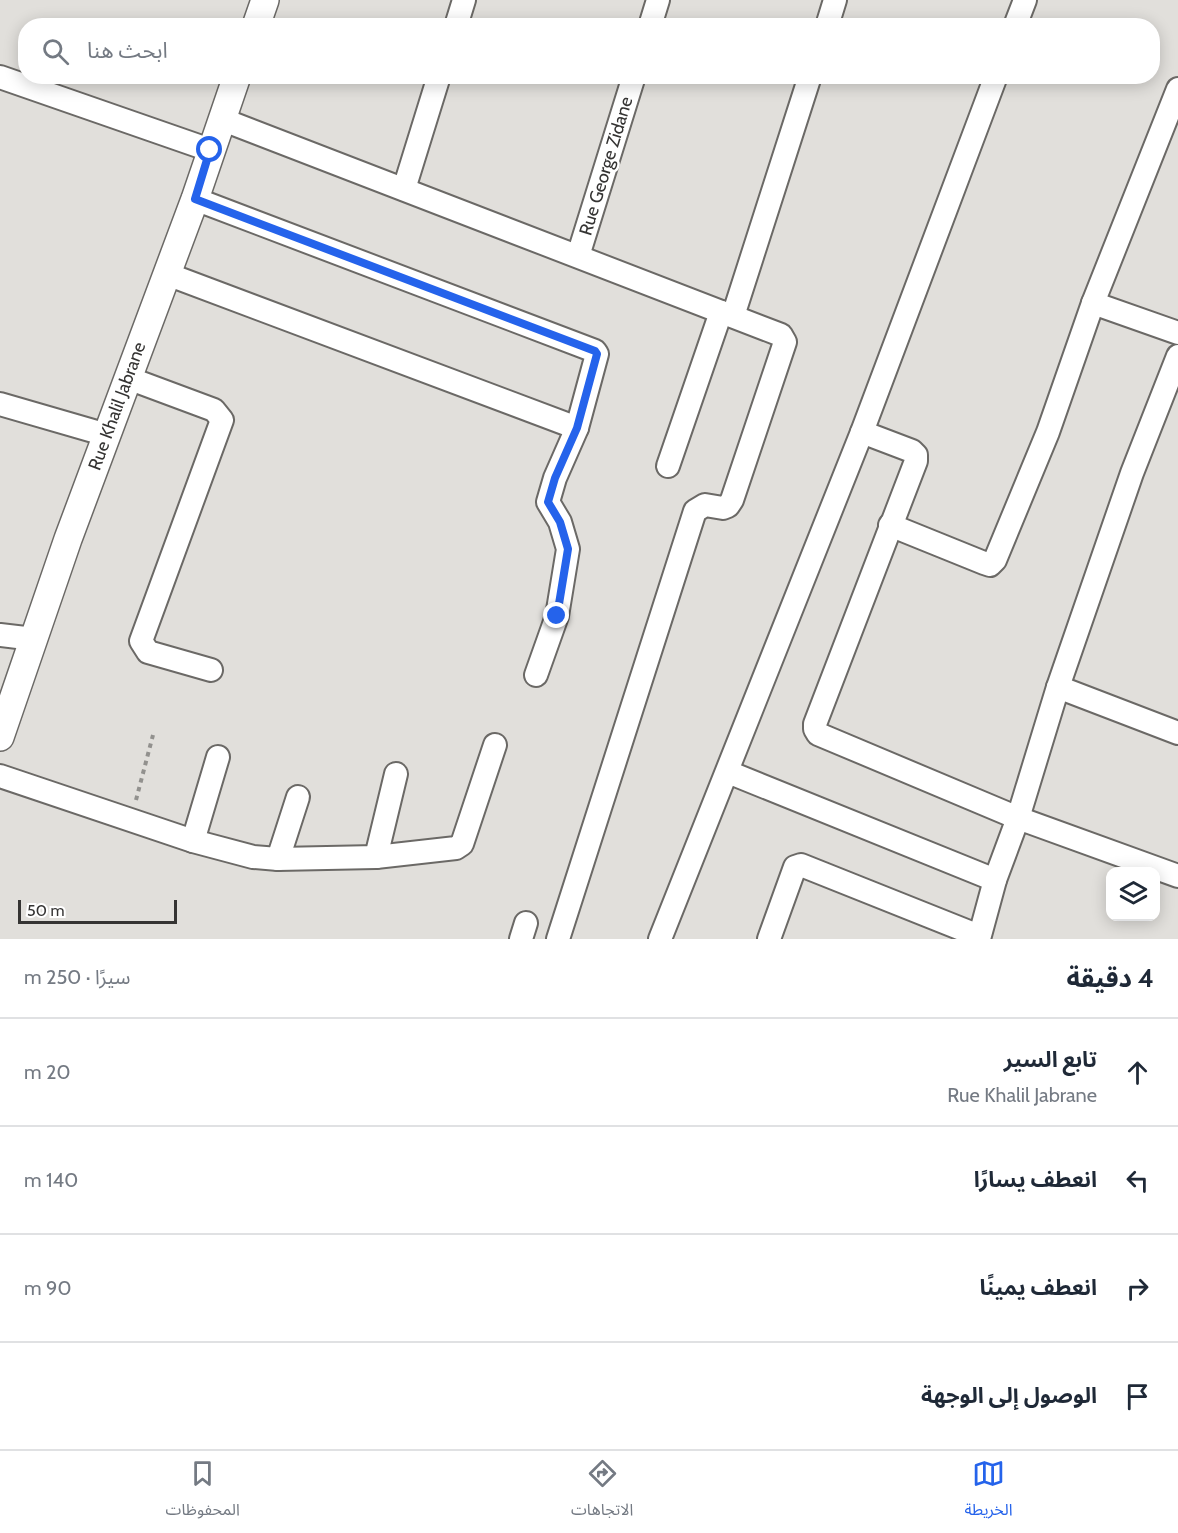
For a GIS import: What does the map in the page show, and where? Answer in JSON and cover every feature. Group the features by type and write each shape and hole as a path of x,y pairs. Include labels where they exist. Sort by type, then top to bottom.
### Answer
{"street":[{"path":"259,18 265,0"},
{"path":"458,18 464,0"},
{"path":"652,18 658,0"},
{"path":"829,18 835,0"},
{"path":"1018,18 1025,0"},
{"path":"0,77 18,83"},
{"path":"20,84 210,150"},
{"name":"Rue Khalil Jabrane","path":"0,737 107,435 195,199 234,84"},
{"path":"404,189 437,84"},
{"name":"Rue George Zidane","path":"578,256 632,84"},
{"path":"668,466 727,314 807,84"},
{"path":"660,939 862,432 993,84"},
{"path":"890,525 984,563 990,565 995,560 1048,432 1093,303 1178,89"},
{"path":"221,119 781,335 785,342 732,500 728,506 723,508 705,505 695,511 558,939"},
{"path":"195,199 595,351 597,357 577,428 555,478 548,502 560,522 568,549 557,616 536,675"},
{"path":"167,274 577,428"},
{"path":"1093,303 1178,333"},
{"path":"769,939 795,867 801,865 979,937 995,880 1018,818 1058,687 1132,473 1178,356"},
{"path":"128,378 214,410 222,420 141,641 148,652 211,670"},
{"path":"0,404 107,435"},
{"path":"862,432 912,451 916,455 916,461 815,729 818,734 1018,818 1178,876"},
{"path":"0,635 34,639"},
{"path":"1058,687 1178,733"},
{"path":"0,776 193,842 253,857 278,859 375,857 456,848 462,844 495,745"},
{"path":"193,842 218,757"},
{"path":"728,772 995,880"},
{"path":"375,857 396,774"},
{"path":"278,859 298,797"}],"path":[{"path":"130,821 153,735"}],"route":[{"path":"210,150 195,199 595,351 597,357 577,428 555,478 548,502 560,522 568,549 557,616"}]}
